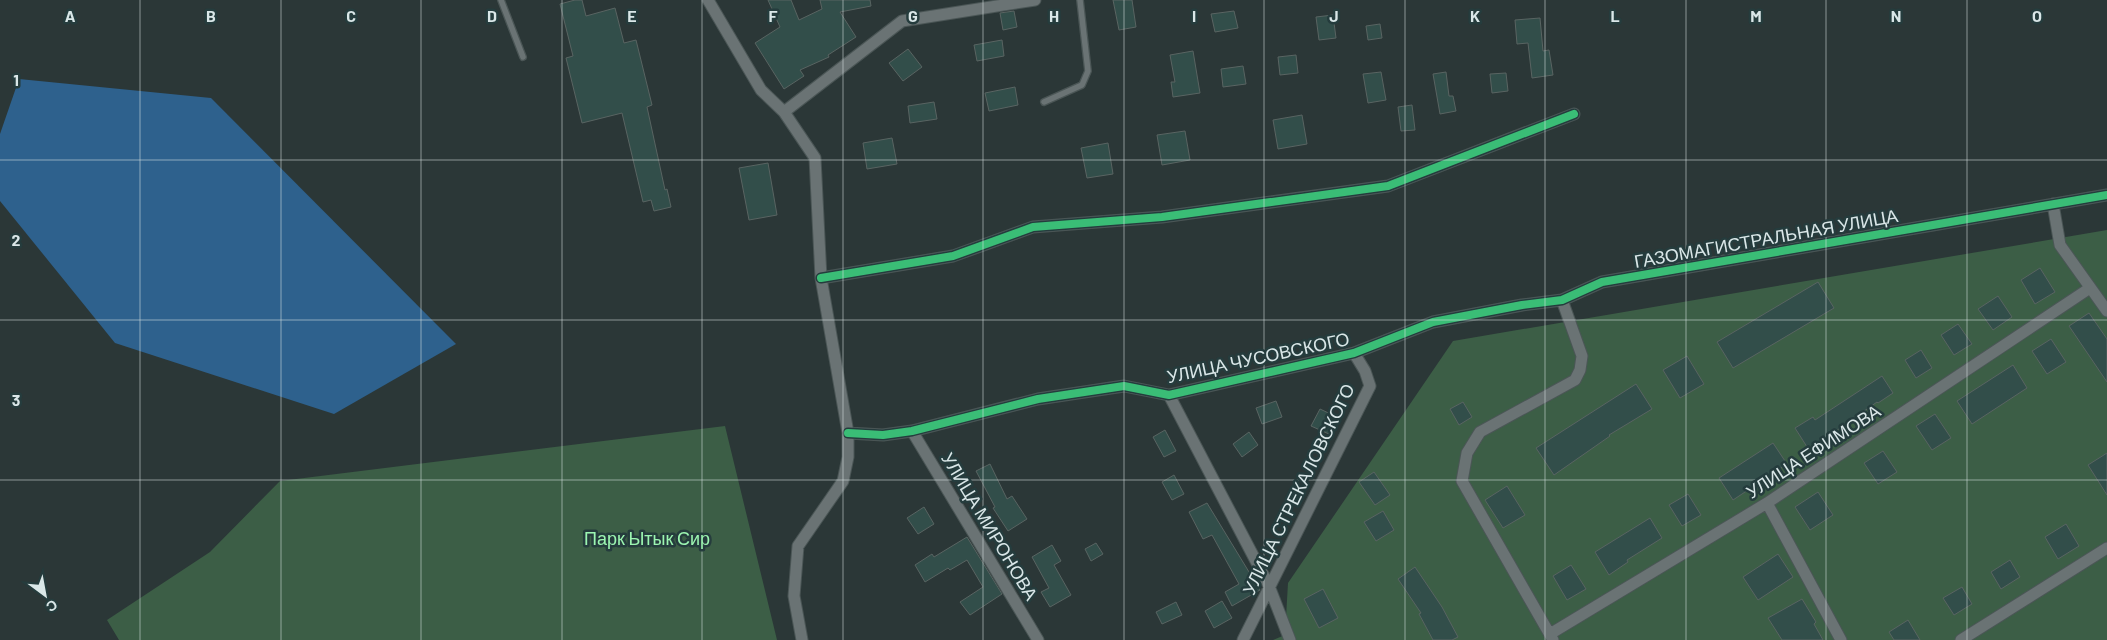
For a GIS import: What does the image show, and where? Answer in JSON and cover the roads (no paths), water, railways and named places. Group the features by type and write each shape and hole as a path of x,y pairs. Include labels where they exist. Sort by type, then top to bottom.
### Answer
{"street":[{"path":"708,0 761,90 784,112 815,158 821,278 848,434 848,456 843,481 798,546 794,596 802,640"},
{"path":"784,112 902,21 1035,0"},
{"path":"821,278 953,256 1033,227 1162,217 1388,186 1574,114"},
{"name":"ГАЗОМАГИСТРАЛЬНАЯ УЛИЦА","path":"1433,322 1522,305 1562,300 1602,282 2107,195"},
{"path":"2053,204 2060,245 2107,311"},
{"name":"УЛИЦА ЕФИМОВА","path":"1551,637 1767,503 2090,288"},
{"path":"1551,637 1462,481 1467,453 1480,432 1575,380 1580,370 1582,356 1562,300"},
{"name":"УЛИЦА ЧУСОВСКОГО","path":"848,434 883,435 912,430 1038,399 1124,386 1169,395 1354,353 1433,322"},
{"name":"УЛИЦА СТРЕКАЛОВСКОГО","path":"1243,640 1370,386 1365,371 1354,353"},
{"path":"1169,395 1269,586 1290,640"},
{"name":"УЛИЦА МИРОНОВА","path":"912,430 1038,640"},
{"path":"1767,503 1841,640"},
{"path":"1961,640 2107,548"}],"lane":[{"path":"501,0 523,57"},
{"path":"1044,102 1082,85 1088,71 1080,0"}],"water":[{"path":"19,79 211,98 456,344 334,414 115,343 0,201 0,134"}],"park label":[{"name":"Парк Ытык Сир","path":"647,538"}]}
